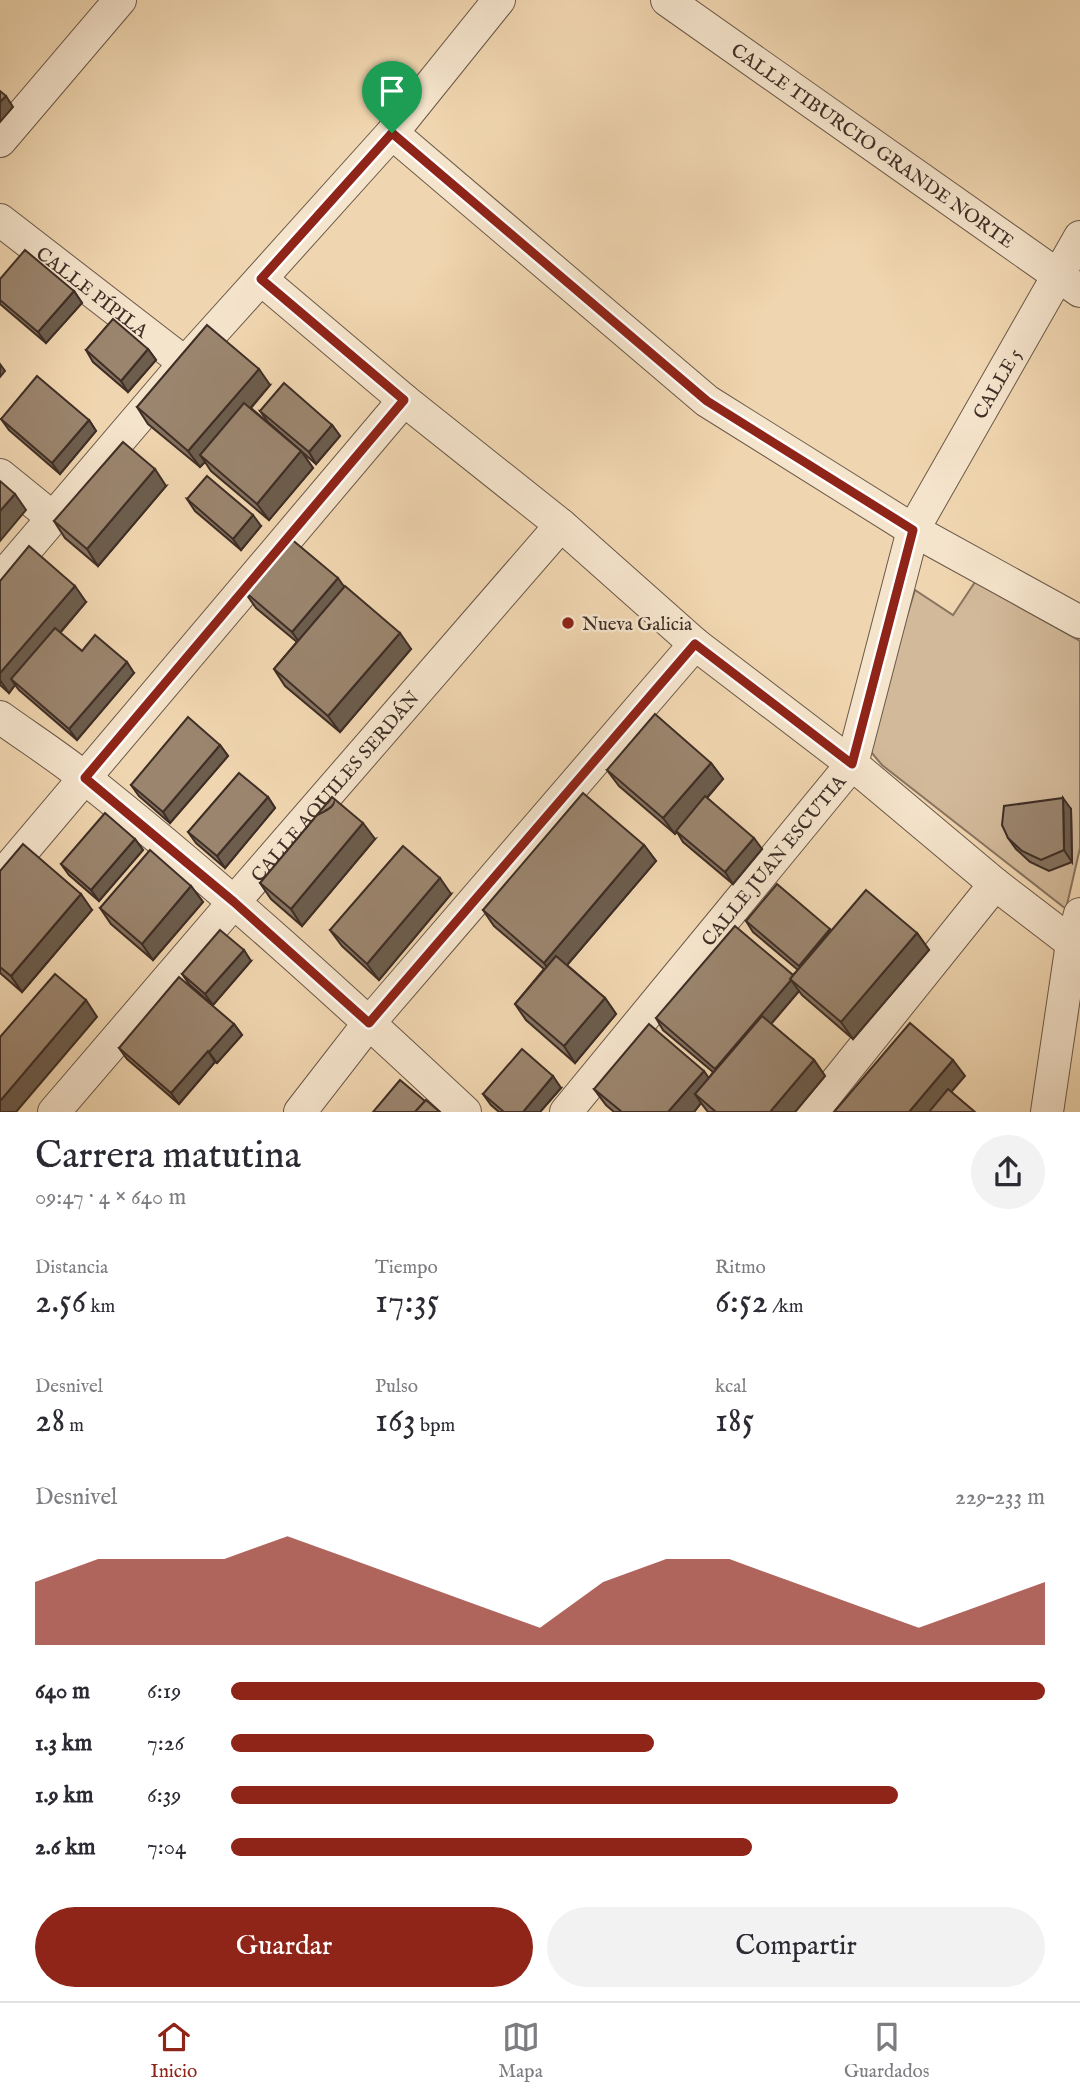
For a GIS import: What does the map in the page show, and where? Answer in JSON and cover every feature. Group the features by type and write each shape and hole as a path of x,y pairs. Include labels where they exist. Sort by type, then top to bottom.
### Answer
{"street":[{"path":"0,141 120,0"},
{"path":"0,580 185,363 392,133 499,0"},
{"name":"CALLE TIBURCIO GRANDE NORTE","path":"667,0 1070,283"},
{"path":"392,133 707,401 913,530 1080,622"},
{"name":"CALLE PÍPILA","path":"0,220 185,363"},
{"name":"CALLE 5","path":"913,530 1070,283 1080,237"},
{"path":"261,279 404,400 561,525 695,644 852,764 995,884 1076,928 1046,1112"},
{"path":"0,878 404,400"},
{"path":"0,475 53,518"},
{"name":"CALLE AQUILES SERDÁN","path":"54,1112 561,525"},
{"name":"CALLE JUAN ESCUTIA","path":"566,1112 852,764 913,530"},
{"path":"300,1112 369,1023 695,644"},
{"path":"0,717 85,778 234,902 465,1112"},
{"path":"813,1112 995,884"}],"shaded area":[{"path":"975,582 1080,641 1080,848 1066,909 882,765 871,752 868,741 915,590 953,615"}],"building":[{"path":"0,91 6,96 0,102"},
{"path":"25,250 74,291 38,332 0,300 0,279"},
{"path":"113,319 148,349 121,381 86,350"},
{"path":"207,325 259,369 188,451 137,407"},
{"path":"37,376 89,420 52,463 1,419"},
{"path":"284,383 332,425 309,452 260,411"},
{"path":"244,403 301,451 257,504 200,455"},
{"path":"123,442 155,469 87,549 54,521"},
{"path":"207,476 253,515 233,539 187,499"},
{"path":"0,481 15,494 0,511"},
{"path":"290,538 338,578 292,632 244,591"},
{"path":"29,546 75,586 0,673 0,581"},
{"path":"345,586 400,633 328,716 274,669"},
{"path":"55,628 82,651 95,635 127,662 69,729 11,679"},
{"path":"655,714 711,763 663,818 607,770"},
{"path":"188,717 220,745 163,812 131,785"},
{"path":"239,773 268,797 217,856 188,832"},
{"path":"583,793 644,845 544,963 483,910"},
{"path":"705,796 754,838 725,872 676,831"},
{"path":"332,797 363,823 291,909 260,883"},
{"path":"1063,798 1064,850 1041,860 1022,851 1008,838 1002,825 1004,806"},
{"path":"105,813 135,839 91,890 61,864"},
{"path":"23,844 81,894 11,976 0,967 0,871"},
{"path":"403,846 440,878 367,964 330,930"},
{"path":"150,850 191,886 142,944 100,908"},
{"path":"777,884 830,929 799,966 746,921"},
{"path":"866,890 917,933 841,1022 790,979"},
{"path":"735,926 793,975 715,1069 656,1018"},
{"path":"220,930 244,950 205,994 182,974"},
{"path":"556,956 605,998 564,1046 515,1004"},
{"path":"55,974 86,1000 0,1101 0,1037"},
{"path":"179,977 234,1024 171,1093 119,1048"},
{"path":"762,1016 814,1060 770,1112 716,1112 695,1094"},
{"path":"910,1023 953,1060 909,1112 834,1112"},
{"path":"649,1024 704,1071 668,1112 622,1112 594,1089"},
{"path":"522,1049 553,1076 523,1112 504,1112 483,1094"},
{"path":"400,1080 425,1101 415,1112 373,1112"},
{"path":"948,1089 975,1112 929,1112"},
{"path":"426,1100 440,1112 415,1112"}],"place":[{"name":"Nueva Galicia","path":"568,623"}],"route":[{"path":"392,133 707,401 913,530 852,764 695,644 369,1023 234,902 85,778 404,400 261,279 392,133"}]}
